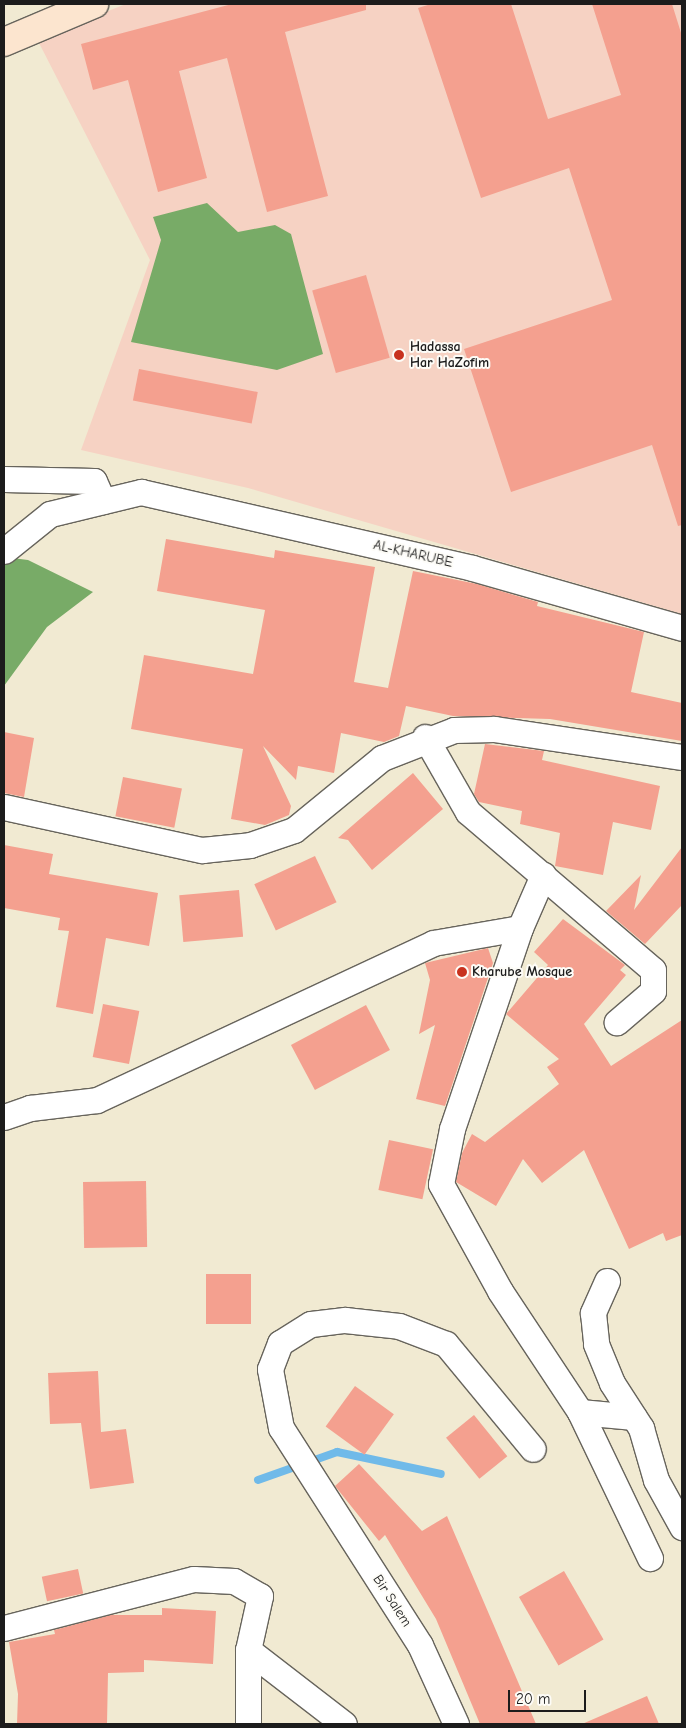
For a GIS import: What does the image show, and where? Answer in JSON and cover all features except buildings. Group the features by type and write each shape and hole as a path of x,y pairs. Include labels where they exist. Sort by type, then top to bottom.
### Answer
{"street":[{"path":"4,42 94,4"},
{"path":"4,479 94,480 102,501 50,514 4,551"},
{"name":"AL-KHARUBE","path":"102,501 141,492 472,568 682,628"},
{"path":"4,806 202,850 250,845 294,830 382,758 425,737 454,730 494,728 682,758"},
{"path":"425,737 468,812 653,970 653,991 618,1022"},
{"path":"543,875 520,928 452,1129 441,1184 500,1291 580,1412 650,1558"},
{"path":"4,1118 30,1108 98,1100 433,943 520,928"},
{"path":"607,1281 593,1313 596,1344 612,1383 634,1418 656,1480 682,1527"},
{"name":"Bir Salem","path":"456,1724 420,1645 282,1428 270,1369 280,1343 311,1324 345,1320 399,1326 446,1344 533,1450"},
{"path":"580,1412 634,1418"},
{"path":"4,1628 194,1579 234,1581 260,1596 248,1650 248,1724"},
{"path":"248,1650 344,1724"}],"shaded area":[{"name":"Hadassa Har HaZofim","path":"126,4 682,4 682,614 248,488 81,450 150,260 37,39"}],"green space":[{"path":"207,203 238,232 275,225 291,234 323,354 277,370 131,342 161,240 153,217"},
{"path":"4,557 28,560 93,592 47,627 4,686"}],"waterway":[{"path":"258,1480 337,1452 441,1474"}],"place":[{"name":"Hadassa Har HaZofim","path":"399,355"},
{"name":"Kharube Mosque","path":"462,972"}]}
